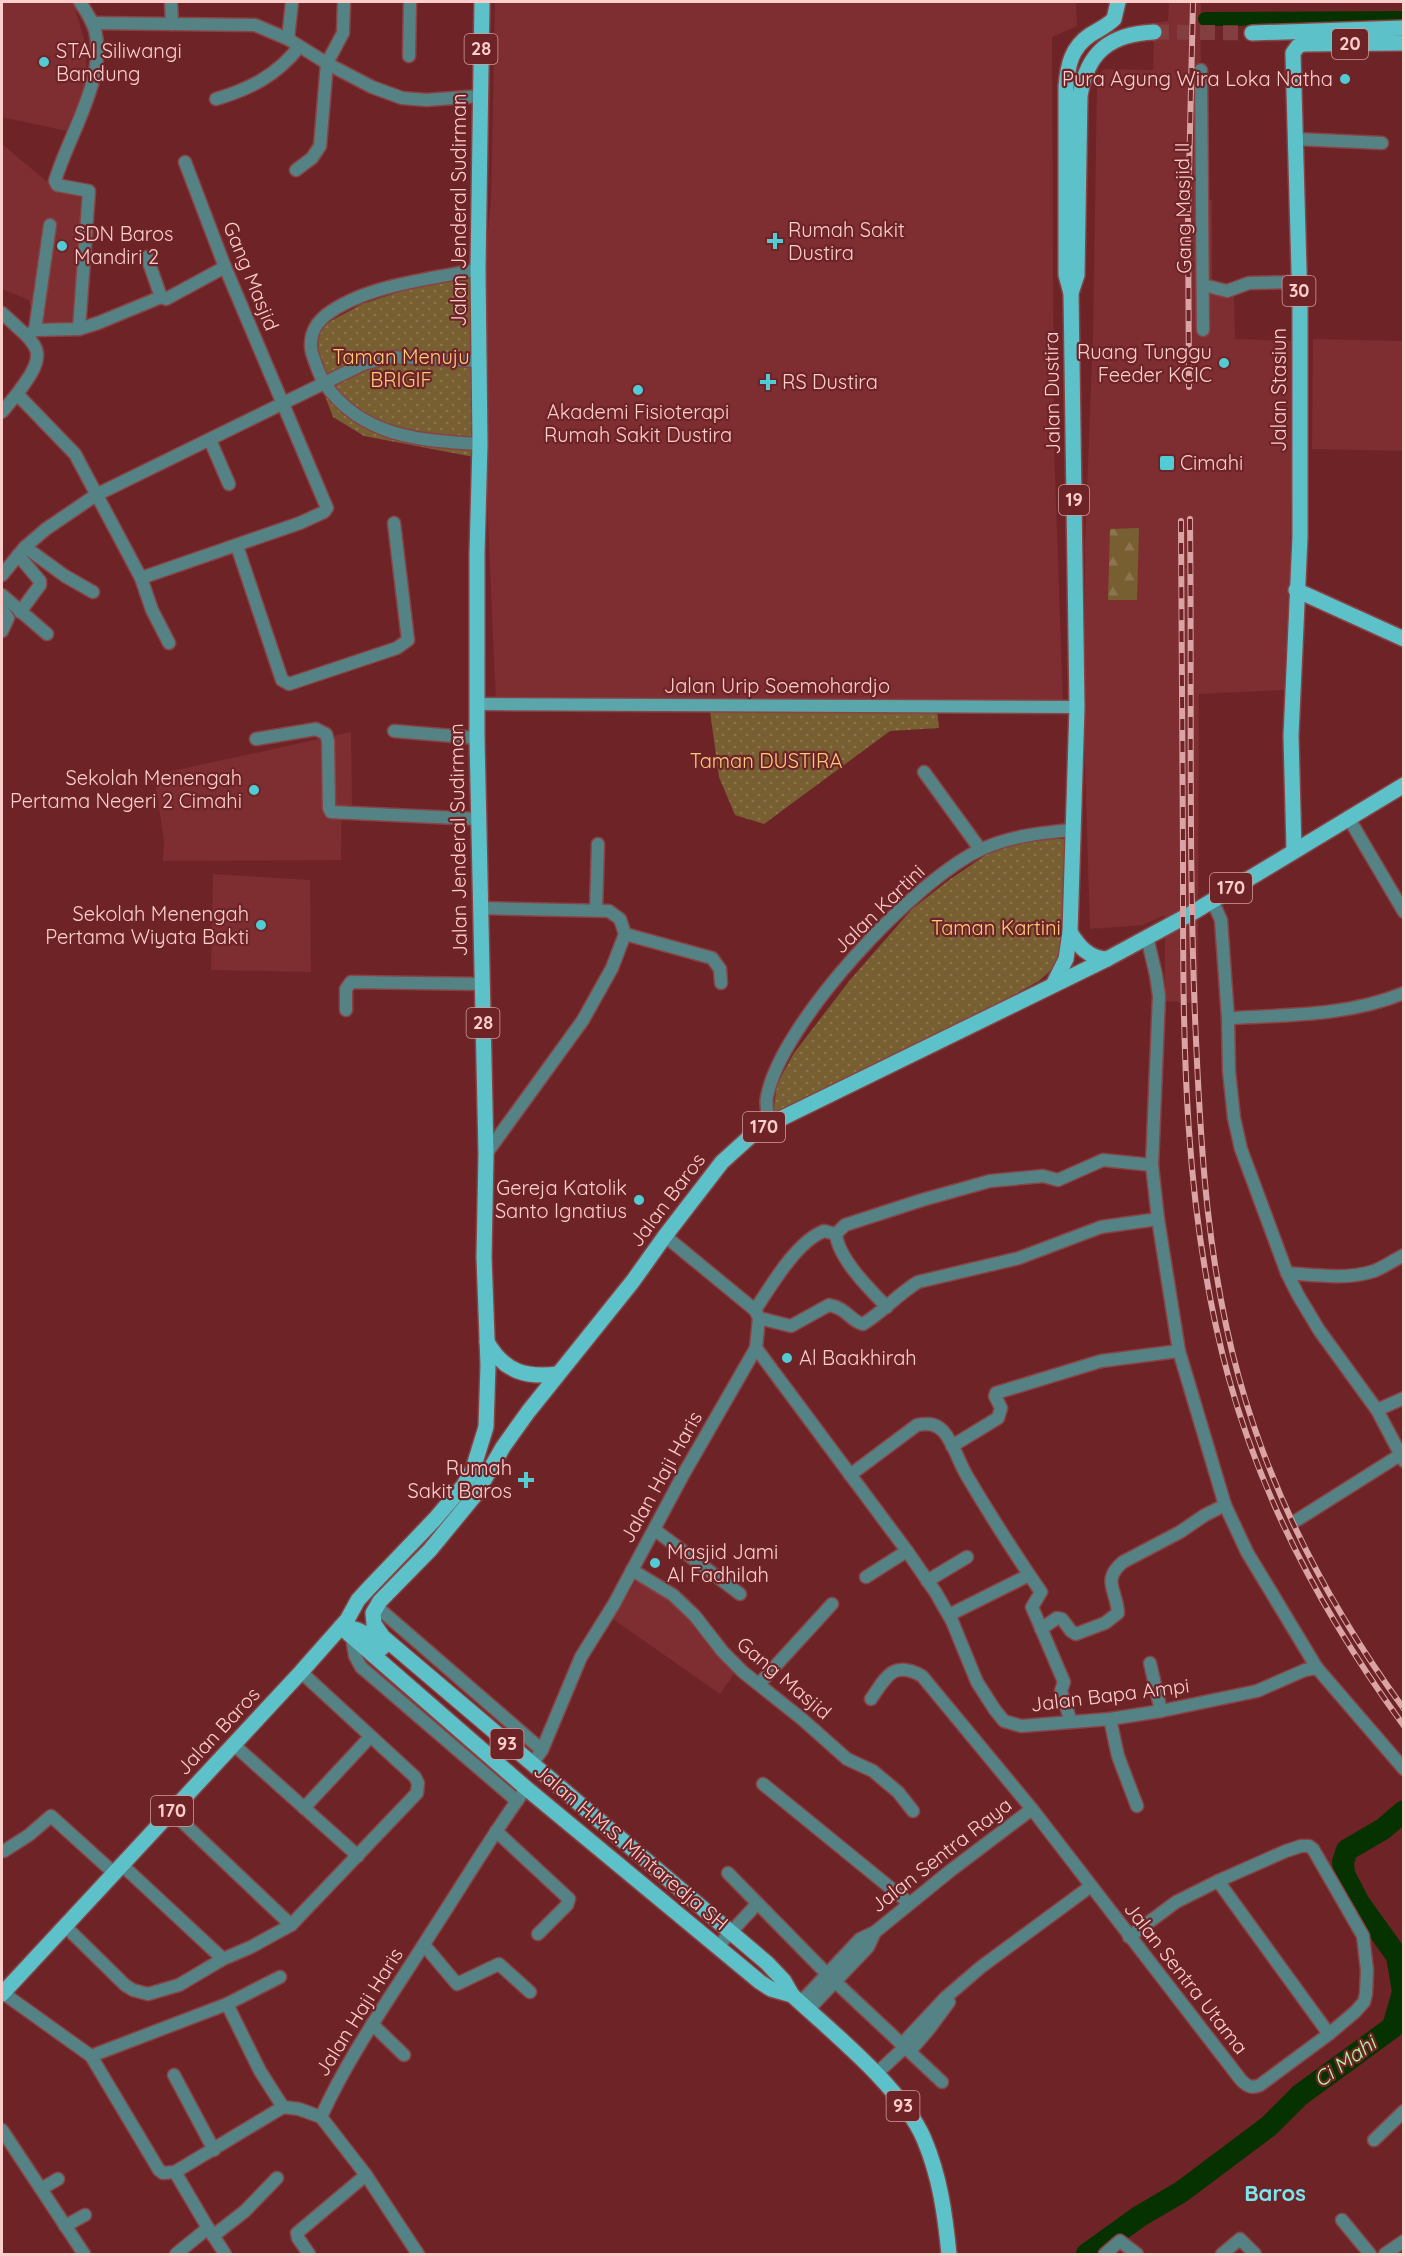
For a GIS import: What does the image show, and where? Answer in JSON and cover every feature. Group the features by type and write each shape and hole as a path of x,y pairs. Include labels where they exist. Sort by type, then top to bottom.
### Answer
{"main road":[{"name":"Jalan Jenderal Sudirman","path":"347,1632 369,1588 465,1485 473,1469 486,1427 487,1342 484,1257 486,1154 477,738 477,554 480,444 478,270 482,2"},
{"name":"Jalan Dustira","path":"1053,985 1066,959 1070,932 1071,830 1077,707 1071,293 1066,275 1066,86 1068,68 1076,48 1114,19 1118,2"},
{"path":"1252,33 1404,28"},
{"path":"1071,293 1077,275 1082,80 1088,65 1101,48 1119,38 1135,33 1154,32"},
{"name":"20","path":"1298,46 1304,44 1404,43"},
{"name":"Jalan Stasiun","path":"1294,849 1291,736 1300,526 1299,282 1293,53 1298,46"},
{"path":"1296,590 1404,639"},
{"name":"Jalan Urip Soemohardjo","path":"477,704 1077,707"},
{"name":"170","path":"1107,959 1403,787"},
{"path":"1070,932 1086,952 1097,958 1107,959"},
{"name":"Jalan Baros","path":"376,1606 430,1550 470,1502 513,1432 633,1281 722,1162 753,1134 1107,959"},
{"path":"487,1342 499,1360 513,1370 538,1376 558,1374"},
{"path":"486,1427 498,1436 507,1436 513,1432"},
{"name":"Jalan H.M.S. Mintaredja SH","path":"376,1606 373,1618 378,1631 777,1973 800,2003 876,2074 899,2100 923,2137 937,2176 944,2203 949,2254"},
{"path":"347,1632 354,1627 365,1633 382,1648 405,1656"},
{"name":"Jalan Baros","path":"4,1988 65,1926 301,1672 347,1632"},
{"name":"Jalan H.M.S. Mintaredja SH","path":"347,1632 526,1788 718,1946 771,1989 800,2003"}],"street":[{"path":"79,329 88,191 57,185 55,181 75,132 94,73 96,38 92,22 80,2"},
{"path":"171,2 172,24"},
{"path":"288,39 291,2"},
{"path":"296,170 312,158 320,146 327,63 342,33 344,2"},
{"path":"409,56 410,2"},
{"path":"92,22 255,25 288,39 372,87 402,98 426,100 481,96"},
{"path":"216,99 240,92 281,68 299,46"},
{"name":"Gang Masjid II","path":"1201,70 1203,285 1227,291 1249,283 1299,282"},
{"path":"1296,139 1382,143"},
{"name":"Gang Masjid","path":"185,162 225,267 327,509 300,523 237,546"},
{"path":"2,412 29,377 36,359 31,333 50,225"},
{"path":"147,257 162,297"},
{"path":"2,313 31,333 79,329 162,297 166,298 225,267"},
{"path":"478,270 417,280 346,302 325,316 311,334 310,342 312,354 324,383 355,416 372,426 434,442 480,444"},
{"path":"1203,285 1203,330"},
{"path":"2,575 22,551 46,529 96,495 363,364 391,357 479,361"},
{"path":"17,394 75,454 141,578 152,610 169,643"},
{"path":"210,440 229,484"},
{"path":"141,578 237,546 282,680 289,684 397,648 408,640 394,523"},
{"path":"22,551 93,592"},
{"path":"20,612 40,585 40,581 22,551"},
{"path":"2,596 47,634"},
{"path":"2,610 8,618 2,631"},
{"path":"256,739 316,729 323,731 328,741 329,809 331,812 478,819"},
{"path":"394,731 477,738"},
{"path":"924,772 980,849"},
{"path":"1348,817 1404,912"},
{"name":"Jalan Kartini","path":"770,1124 766,1098 784,1051 811,1010 865,944 902,908 945,872 980,849 1009,838 1071,830"},
{"path":"596,910 598,844"},
{"path":"1212,900 1221,920 1228,1018 1229,1071 1240,1149 1287,1273 1319,1330 1377,1410 1402,1458 1297,1520"},
{"path":"480,908 609,911 620,919 625,934 612,968 583,1020 486,1154"},
{"path":"625,934 712,958 720,969 721,983"},
{"path":"1147,937 1159,996 1152,1165 1158,1219 1179,1351 1225,1505 1247,1552 1317,1668 1404,1769"},
{"path":"346,1010 346,990 351,982 482,984"},
{"path":"1228,1018 1338,1012 1382,1002 1404,993"},
{"path":"887,1307 859,1279 836,1241 836,1234 845,1225 990,1181 1043,1176 1058,1180 1103,1160 1152,1165"},
{"path":"665,1236 757,1314 791,1326 829,1305 843,1309 860,1324 887,1307 918,1282 1019,1258 1101,1227 1158,1219"},
{"path":"757,1314 780,1272 808,1242 824,1231 836,1234"},
{"path":"1287,1273 1365,1274 1376,1271 1404,1255"},
{"name":"Jalan Haji Haris","path":"532,1764 542,1750 581,1657 614,1604 683,1475 756,1348 757,1314"},
{"name":"Jalan Bapa Ampi","path":"756,1348 927,1581 949,1615 977,1682 1004,1721 1020,1726 1110,1719 1161,1711 1257,1691 1305,1670 1317,1668"},
{"path":"952,1446 998,1418 1001,1408 995,1396 996,1393 1101,1361 1179,1351"},
{"path":"1377,1410 1404,1398"},
{"path":"850,1475 918,1425 927,1423 936,1425 943,1431 959,1464 1041,1592 1032,1607 1064,1682 1061,1691 1071,1722"},
{"path":"1041,1629 1057,1618 1062,1619 1076,1634 1105,1623 1118,1613 1111,1585 1111,1575 1115,1569 1123,1562 1225,1505"},
{"path":"655,1530 740,1594"},
{"path":"867,1576 907,1551"},
{"path":"927,1581 967,1557"},
{"name":"Gang Masjid","path":"632,1570 673,1595 695,1616 723,1652 743,1672 847,1759 873,1771 898,1792 913,1811"},
{"path":"949,1615 1029,1575"},
{"path":"759,1684 832,1604"},
{"path":"376,1606 542,1750"},
{"path":"347,1632 361,1666 517,1801"},
{"path":"1150,1663 1161,1711"},
{"name":"Jalan Sentra Utama","path":"871,1699 886,1677 899,1668 910,1669 922,1676 1032,1809 1241,2080 1248,2086 1255,2088 1329,2034"},
{"path":"65,1926 125,1985 140,1994 157,1993 178,1985 223,1959 291,1925 410,1801 417,1793 415,1777 301,1672"},
{"path":"1110,1719 1118,1756 1137,1806"},
{"path":"304,1808 370,1737"},
{"path":"234,1745 358,1856"},
{"path":"763,1784 909,1903"},
{"name":"Jalan Haji Haris","path":"321,2117 338,2079 372,2024 526,1788"},
{"name":"Jalan Sentra Raya","path":"800,2003 868,1947 875,1932 909,1903 1032,1809"},
{"path":"172,1812 291,1925"},
{"path":"2,1851 29,1835 51,1816 118,1869 223,1959"},
{"path":"496,1831 568,1899 567,1905 538,1934"},
{"path":"1129,1936 1176,1902 1218,1881 1286,1851 1309,1846 1313,1849 1363,1936 1367,1970 1364,2002 1329,2034 1218,1881"},
{"path":"728,1873 831,1977 942,2082"},
{"path":"876,2074 905,2047 945,1998 981,1966 1091,1886"},
{"path":"718,1946 757,1904"},
{"path":"424,1945 457,1984 499,1964 530,1992"},
{"path":"91,2056 227,2004 280,1977"},
{"path":"4,1988 91,2056 159,2170 163,2173 175,2172 283,2107 299,2109 321,2117 366,2175 418,2254"},
{"path":"227,2004 260,2071 283,2107"},
{"path":"372,2024 404,2055"},
{"path":"174,2074 214,2150"},
{"path":"1374,2140 1404,2111"},
{"path":"2,2130 84,2254"},
{"path":"175,2172 225,2254"},
{"path":"309,2254 297,2233 366,2175"},
{"path":"176,2254 245,2211 277,2178"},
{"path":"41,2189 58,2180"},
{"path":"65,2226 85,2216"},
{"path":"1342,2220 1370,2254"},
{"path":"1222,2254 1240,2239 1255,2254"},
{"path":"1105,2254 1120,2241 1137,2254"},
{"path":"1385,2254 1404,2241"}],"shaded area":[{"name":"STAI Siliwangi Bandung","path":"2,2 73,2 74,4 85,43 87,82 66,131 2,117"},
{"name":"RS Dustira","path":"495,2 1076,2 1077,26 1052,37 1054,446 1063,703 496,702 479,318 491,200"},
{"path":"1169,2 1201,2 1200,200 1212,200 1212,294 1234,295 1235,339 1293,341 1290,569 1284,690 1199,694 1198,1003 1165,1001 1165,915 1143,925 1090,929 1085,764 1085,539 1093,337 1097,82 1104,69 1153,70 1154,23 1168,21"},
{"path":"2,144 52,186 88,192 77,326 34,321 29,300 2,289"},
{"path":"1313,339 1403,341 1403,451 1312,449"},
{"name":"Sekolah Menengah Pertama Negeri 2 Cimahi","path":"351,732 352,805 342,807 341,860 163,861 164,841 154,775"},
{"name":"Sekolah Menengah Pertama Wiyata Bakti","path":"213,874 310,880 311,972 211,970"},
{"path":"639,1576 672,1597 736,1671 720,1694 613,1619"}],"green space":[{"name":"Taman Menuju BRIGIF","path":"476,278 474,457 364,436 333,417 306,345 320,327 362,304 417,286"},
{"path":"1139,528 1137,600 1108,600 1110,529"},
{"name":"Taman DUSTIRA","path":"937,710 939,728 890,731 764,824 735,815 719,777 710,711"},
{"name":"Taman Kartini","path":"1064,839 1067,926 1060,962 1039,981 971,1018 773,1115 777,1084 794,1053 850,980 912,909 990,852 1016,841"}],"waterway":[{"path":"1205,19 1404,18"},
{"name":"Ci Mahi","path":"1087,2254 1140,2216 1181,2192 1269,2126 1300,2095 1393,2027 1403,1992 1397,1956 1359,1903 1344,1874 1343,1862 1347,1850 1383,1829 1404,1811"}],"tunnel":[{"path":"1154,32 1252,33"}],"railway":[{"path":"1189,387 1188,217 1193,2"},
{"path":"1190,519 1191,845 1196,1040 1204,1168 1220,1294 1239,1378 1268,1466 1286,1509 1328,1592 1377,1671 1404,1709"},
{"path":"1181,521 1185,1057 1188,1122 1202,1251 1229,1379 1260,1472 1279,1516 1324,1603 1349,1645 1404,1726"}],"place":[{"name":"STAI Siliwangi Bandung","path":"44,62"},
{"name":"Pura Agung Wira Loka Natha","path":"1345,79"},
{"name":"Rumah Sakit Dustira","path":"775,241"},
{"name":"SDN Baros Mandiri 2","path":"62,246"},
{"name":"Ruang Tunggu Feeder KCIC","path":"1224,363"},
{"name":"RS Dustira","path":"768,382"},
{"name":"Akademi Fisioterapi Rumah Sakit Dustira","path":"638,390"},
{"name":"Cimahi","path":"1167,463"},
{"name":"Sekolah Menengah Pertama Negeri 2 Cimahi","path":"254,790"},
{"name":"Sekolah Menengah Pertama Wiyata Bakti","path":"261,925"},
{"name":"Gereja Katolik Santo Ignatius","path":"639,1200"},
{"name":"Al Baakhirah","path":"787,1358"},
{"name":"Rumah Sakit Baros","path":"526,1480"},
{"name":"Masjid Jami Al Fadhilah","path":"655,1563"}],"district":[{"name":"Baros","path":"1275,2193"}]}
